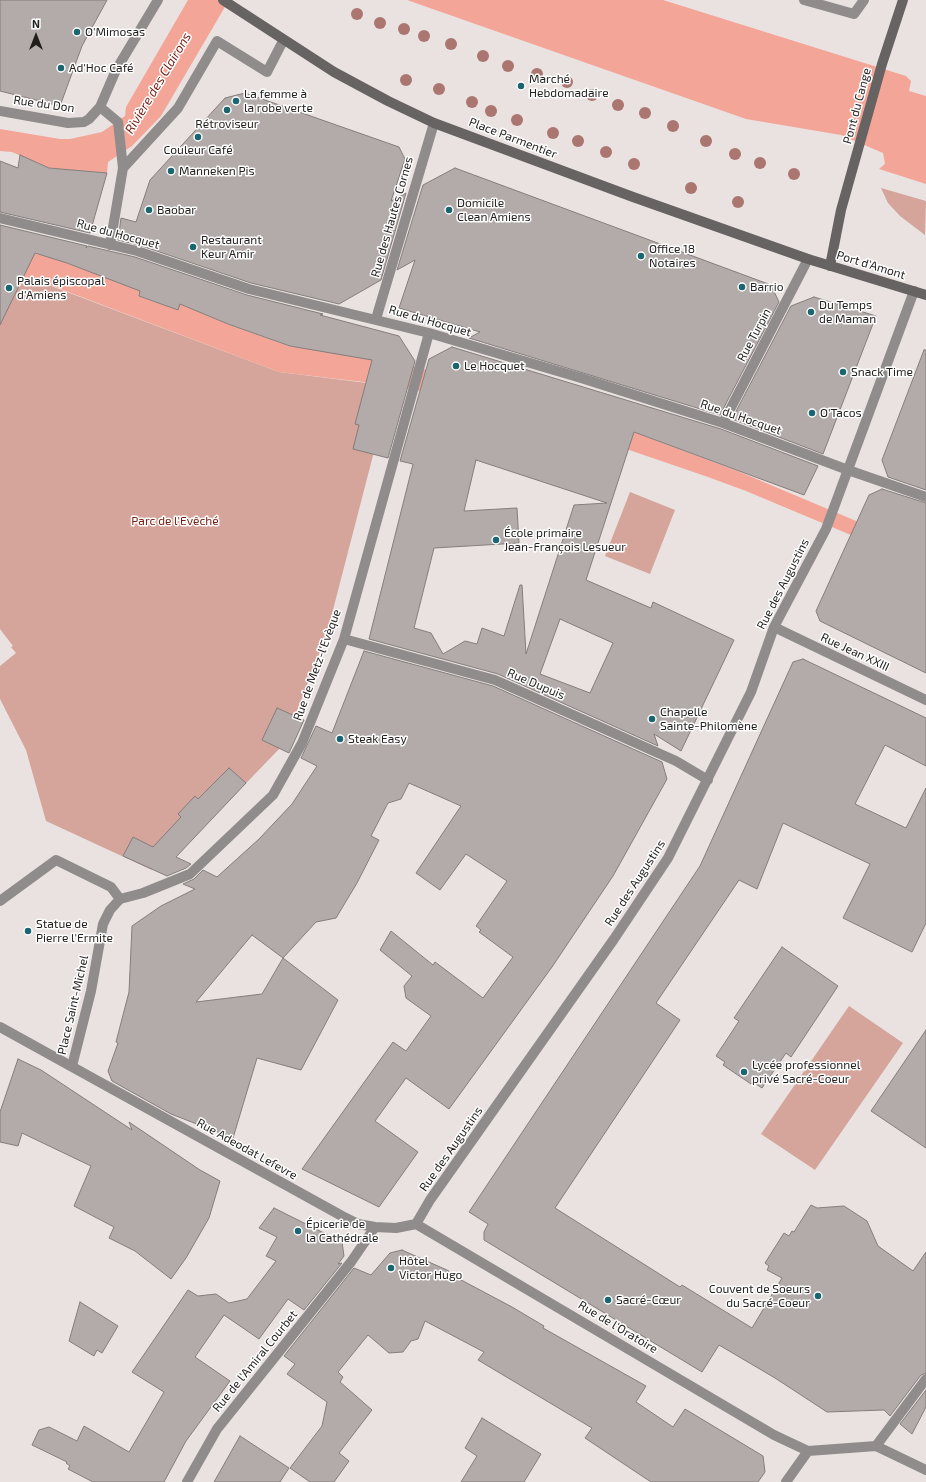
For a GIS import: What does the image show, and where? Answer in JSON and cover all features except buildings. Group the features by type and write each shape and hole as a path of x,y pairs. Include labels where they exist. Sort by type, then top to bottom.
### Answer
{"main road":[{"name":"Pont du Cange","path":"830,266 841,210 858,156 882,64 904,0"},
{"name":"Place Parmentier","path":"225,2 283,41 334,72 388,101 434,122 626,195 808,260"},
{"name":"Port d'Amont","path":"808,260 926,295"}],"street":[{"name":"Rue du Don","path":"0,111 68,122 84,122 94,116 100,107 116,70 158,0"},
{"path":"804,0 854,14 864,0"},
{"path":"123,168 178,108 217,41 267,72 283,41"},
{"path":"100,107 118,122 123,168 110,245"},
{"name":"Rue des Hautes Cornes","path":"376,319 434,122"},
{"name":"Rue du Hocquet","path":"0,218 137,251 249,288 429,333 723,423 848,470 926,496"},
{"name":"Rue Turpin","path":"723,423 808,260"},
{"path":"848,470 914,291"},
{"name":"Rue de Metz-l'Evèque","path":"120,899 143,893 190,874 272,795 302,743 344,638 429,333"},
{"name":"Rue des Augustins","path":"416,1224 430,1200 614,939 668,858 751,692 774,628 826,529 848,470"},
{"name":"Rue Jean XXIII","path":"774,628 926,700"},
{"name":"Rue Dupuis","path":"344,638 495,680 676,761 708,780"},
{"path":"0,901 56,860 111,887 120,899"},
{"name":"Place Saint-Michel","path":"0,1027 72,1066 91,991 103,924 110,910 120,899"},
{"name":"Rue Adeodat Lefevre","path":"72,1066 358,1224 375,1227 396,1228 416,1224"},
{"name":"Rue de l'Oratoire","path":"416,1224 774,1435 808,1451"},
{"name":"Rue de l'Amiral Courbet","path":"186,1482 217,1429 352,1262 375,1227"},
{"path":"876,1446 926,1379"},
{"path":"786,1482 808,1451 876,1446 926,1470"}],"green space":[{"path":"881,188 926,201 925,235 900,216 888,203"},
{"name":"Parc de l'Evêché","path":"23,277 43,283 279,372 391,386 327,633 295,716 280,748 175,857 152,870 46,821 26,750 0,699 0,666 16,653 11,647 13,646 0,629 0,320"},
{"path":"630,492 675,510 650,574 605,556"},
{"path":"849,1006 903,1043 815,1170 761,1134"}],"water":[{"name":"Rivière des Clairons","path":"188,0 229,0 161,116 132,146 108,162 107,173 49,168 12,152 0,151 0,129 60,139 70,139 102,132 125,116 126,107"},
{"path":"407,0 663,0 906,76 911,81 909,91 926,96 926,184 879,169 885,164 883,153 841,135 746,119"},
{"path":"0,244 56,259 141,290 139,296 178,310 180,304 233,326 289,346 396,361 623,428 740,472 875,529 870,543 746,491 600,440 432,393 389,385 279,372 42,282 0,271"}],"place":[{"name":"O'Mimosas","path":"77,32"},
{"name":"Ad'Hoc Café","path":"61,68"},
{"name":"Marché Hebdomadaire","path":"521,86"},
{"name":"La femme à la robe verte","path":"236,101"},
{"name":"Rétroviseur","path":"227,110"},
{"name":"Couleur Café","path":"198,137"},
{"name":"Manneken Pis","path":"171,171"},
{"name":"Baobar","path":"149,210"},
{"name":"Domicile Clean Amiens","path":"449,210"},
{"name":"Restaurant Keur Amir","path":"193,247"},
{"name":"Office 18 Notaires","path":"641,256"},
{"name":"Barrio","path":"742,287"},
{"name":"Palais épiscopal d'Amiens","path":"9,288"},
{"name":"Du Temps de Maman","path":"811,312"},
{"name":"Le Hocquet","path":"456,366"},
{"name":"Snack Time","path":"843,372"},
{"name":"O'Tacos","path":"812,413"},
{"name":"École primaire Jean-François Lesueur","path":"496,540"},
{"name":"Chapelle Sainte-Philomène","path":"652,719"},
{"name":"Steak Easy","path":"340,739"},
{"name":"Statue de Pierre l'Ermite","path":"28,931"},
{"name":"Lycée professionnel privé Sacré-Coeur","path":"744,1072"},
{"name":"Épicerie de la Cathédrale","path":"298,1231"},
{"name":"Hôtel Victor Hugo","path":"391,1268"},
{"name":"Couvent de Soeurs du Sacré-Coeur","path":"818,1296"},
{"name":"Sacré-Cœur","path":"608,1300"}]}
